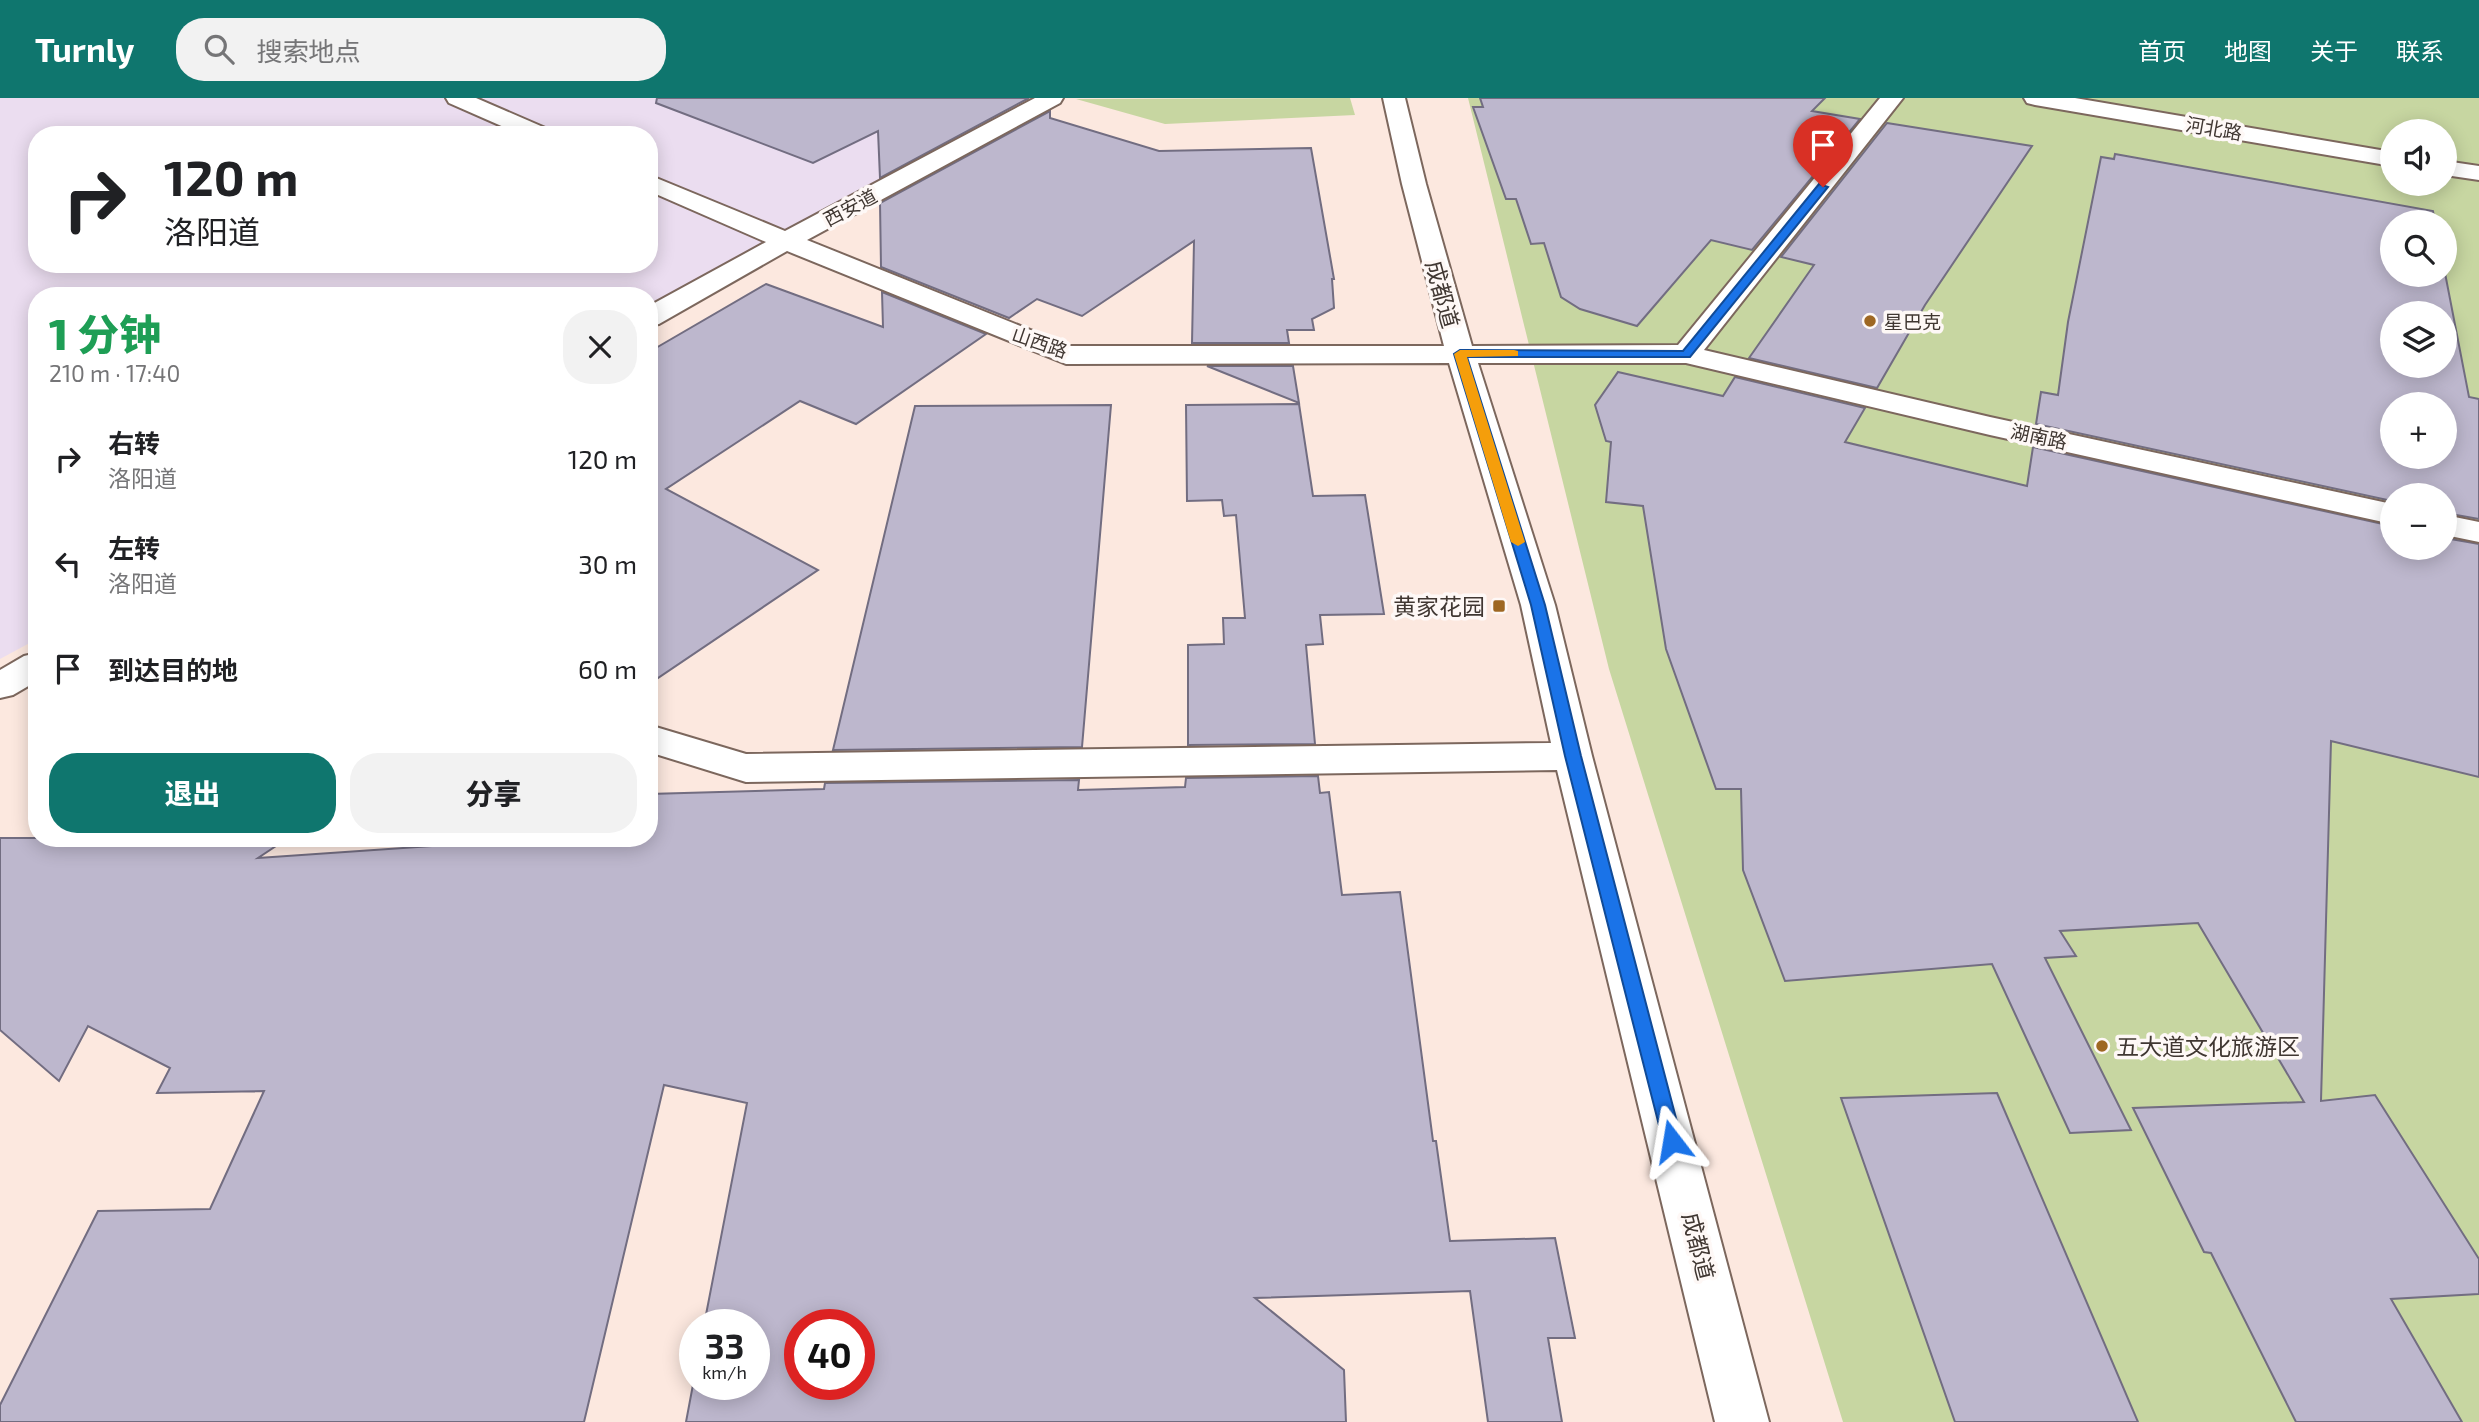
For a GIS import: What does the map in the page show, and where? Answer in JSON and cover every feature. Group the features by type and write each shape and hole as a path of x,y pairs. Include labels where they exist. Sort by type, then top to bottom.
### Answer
{"street":[{"path":"457,98 521,126"},
{"name":"西安道","path":"658,313 1052,98"},
{"name":"成都道","path":"1394,98 1414,184 1460,354 1538,605 1573,756 1742,1422"},
{"path":"1686,355 1892,98"},
{"name":"河北路","path":"2035,98 2380,157"},
{"path":"2457,170 2479,173"},
{"name":"山西路","path":"658,186 1066,355 1686,355"},
{"name":"湖南路","path":"1686,355 1977,423 2380,511"},
{"path":"2457,528 2479,533"},
{"path":"0,686 28,670"},
{"path":"658,741 746,768 1573,756"}],"shaded area":[{"path":"0,98 1039,98 658,303 658,287 28,287 28,644 0,659"}],"green space":[{"path":"1350,98 1355,115 1165,124 1076,99"},
{"name":"五大道文化旅游区","path":"1468,98 2479,98 2479,1422 1843,1422 1609,669"}],"building":[{"path":"657,98 1029,98 880,178 878,131 813,163 656,103"},
{"path":"1480,98 1825,98 1812,111 1860,119 1752,250 1711,240 1637,326 1580,309 1561,297 1544,243 1531,244 1516,199 1506,199 1473,107 1483,107"},
{"path":"1050,111 1050,118 1159,151 1311,148 1334,279 1334,308 1312,319 1314,330 1287,330 1289,343 1192,343 1194,241 1082,316 1037,299 1009,318 881,267 880,203"},
{"path":"1887,123 2032,146 1925,305 1877,388 1749,358 1814,265 1781,257"},
{"path":"2115,154 2427,210 2380,210 2380,287 2448,287 2450,301 2380,301 2380,378 2457,378 2457,335 2469,397 2479,399 2479,519 2457,515 2457,483 2380,483 2380,498 2036,424 2041,392 2058,395 2068,322 2101,157 2114,159"},
{"path":"766,284 883,327 882,292 986,334 856,424 800,401 666,489 818,570 658,678 658,347"},
{"path":"1207,366 1293,366 1299,403"},
{"path":"1618,372 1723,396 1735,377 1865,408 1845,442 2027,486 2033,447 2380,523 2380,560 2457,560 2457,540 2479,544 2479,777 2331,741 2321,1101 2375,1095 2479,1259 2479,1294 2391,1299 2462,1422 2296,1422 2211,1253 2204,1252 2133,1108 2304,1102 2198,923 2060,931 2076,956 2045,958 2131,1130 2070,1133 1992,964 1785,981 1743,870 1741,789 1716,789 1666,649 1643,506 1606,502 1611,442 1606,441 1595,405"},
{"path":"1299,404 1313,496 1365,495 1384,614 1320,615 1323,644 1306,645 1315,744 1188,745 1188,645 1224,644 1223,618 1245,618 1236,515 1224,516 1222,500 1187,501 1186,405"},
{"path":"1111,405 1082,747 833,750 915,406"},
{"path":"1318,776 1320,793 1329,792 1342,895 1400,892 1433,1141 1436,1141 1450,1241 1555,1238 1575,1338 1548,1338 1562,1422 1488,1422 1470,1291 1255,1298 1344,1370 1346,1422 686,1422 690,1400 770,1400 770,1309 707,1309 747,1103 664,1085 584,1422 0,1422 0,1405 98,1211 210,1209 264,1091 157,1093 170,1068 88,1026 59,1081 0,1030 0,838 28,838 28,847 274,847 258,858 418,847 658,847 658,794 824,789 825,783 1079,780 1078,790 1185,787 1186,778"},
{"path":"1997,1093 2138,1422 1955,1422 1841,1098"}],"slow traffic":[{"path":"1514,354 1460,354 1518,542"}],"place":[{"name":"星巴克","path":"1870,321"},
{"name":"黄家花园","path":"1499,606"},
{"name":"五大道文化旅游区","path":"2102,1046"}],"route":[{"path":"1672,1141 1573,756 1538,605 1460,354 1686,355 1823,187"}]}
